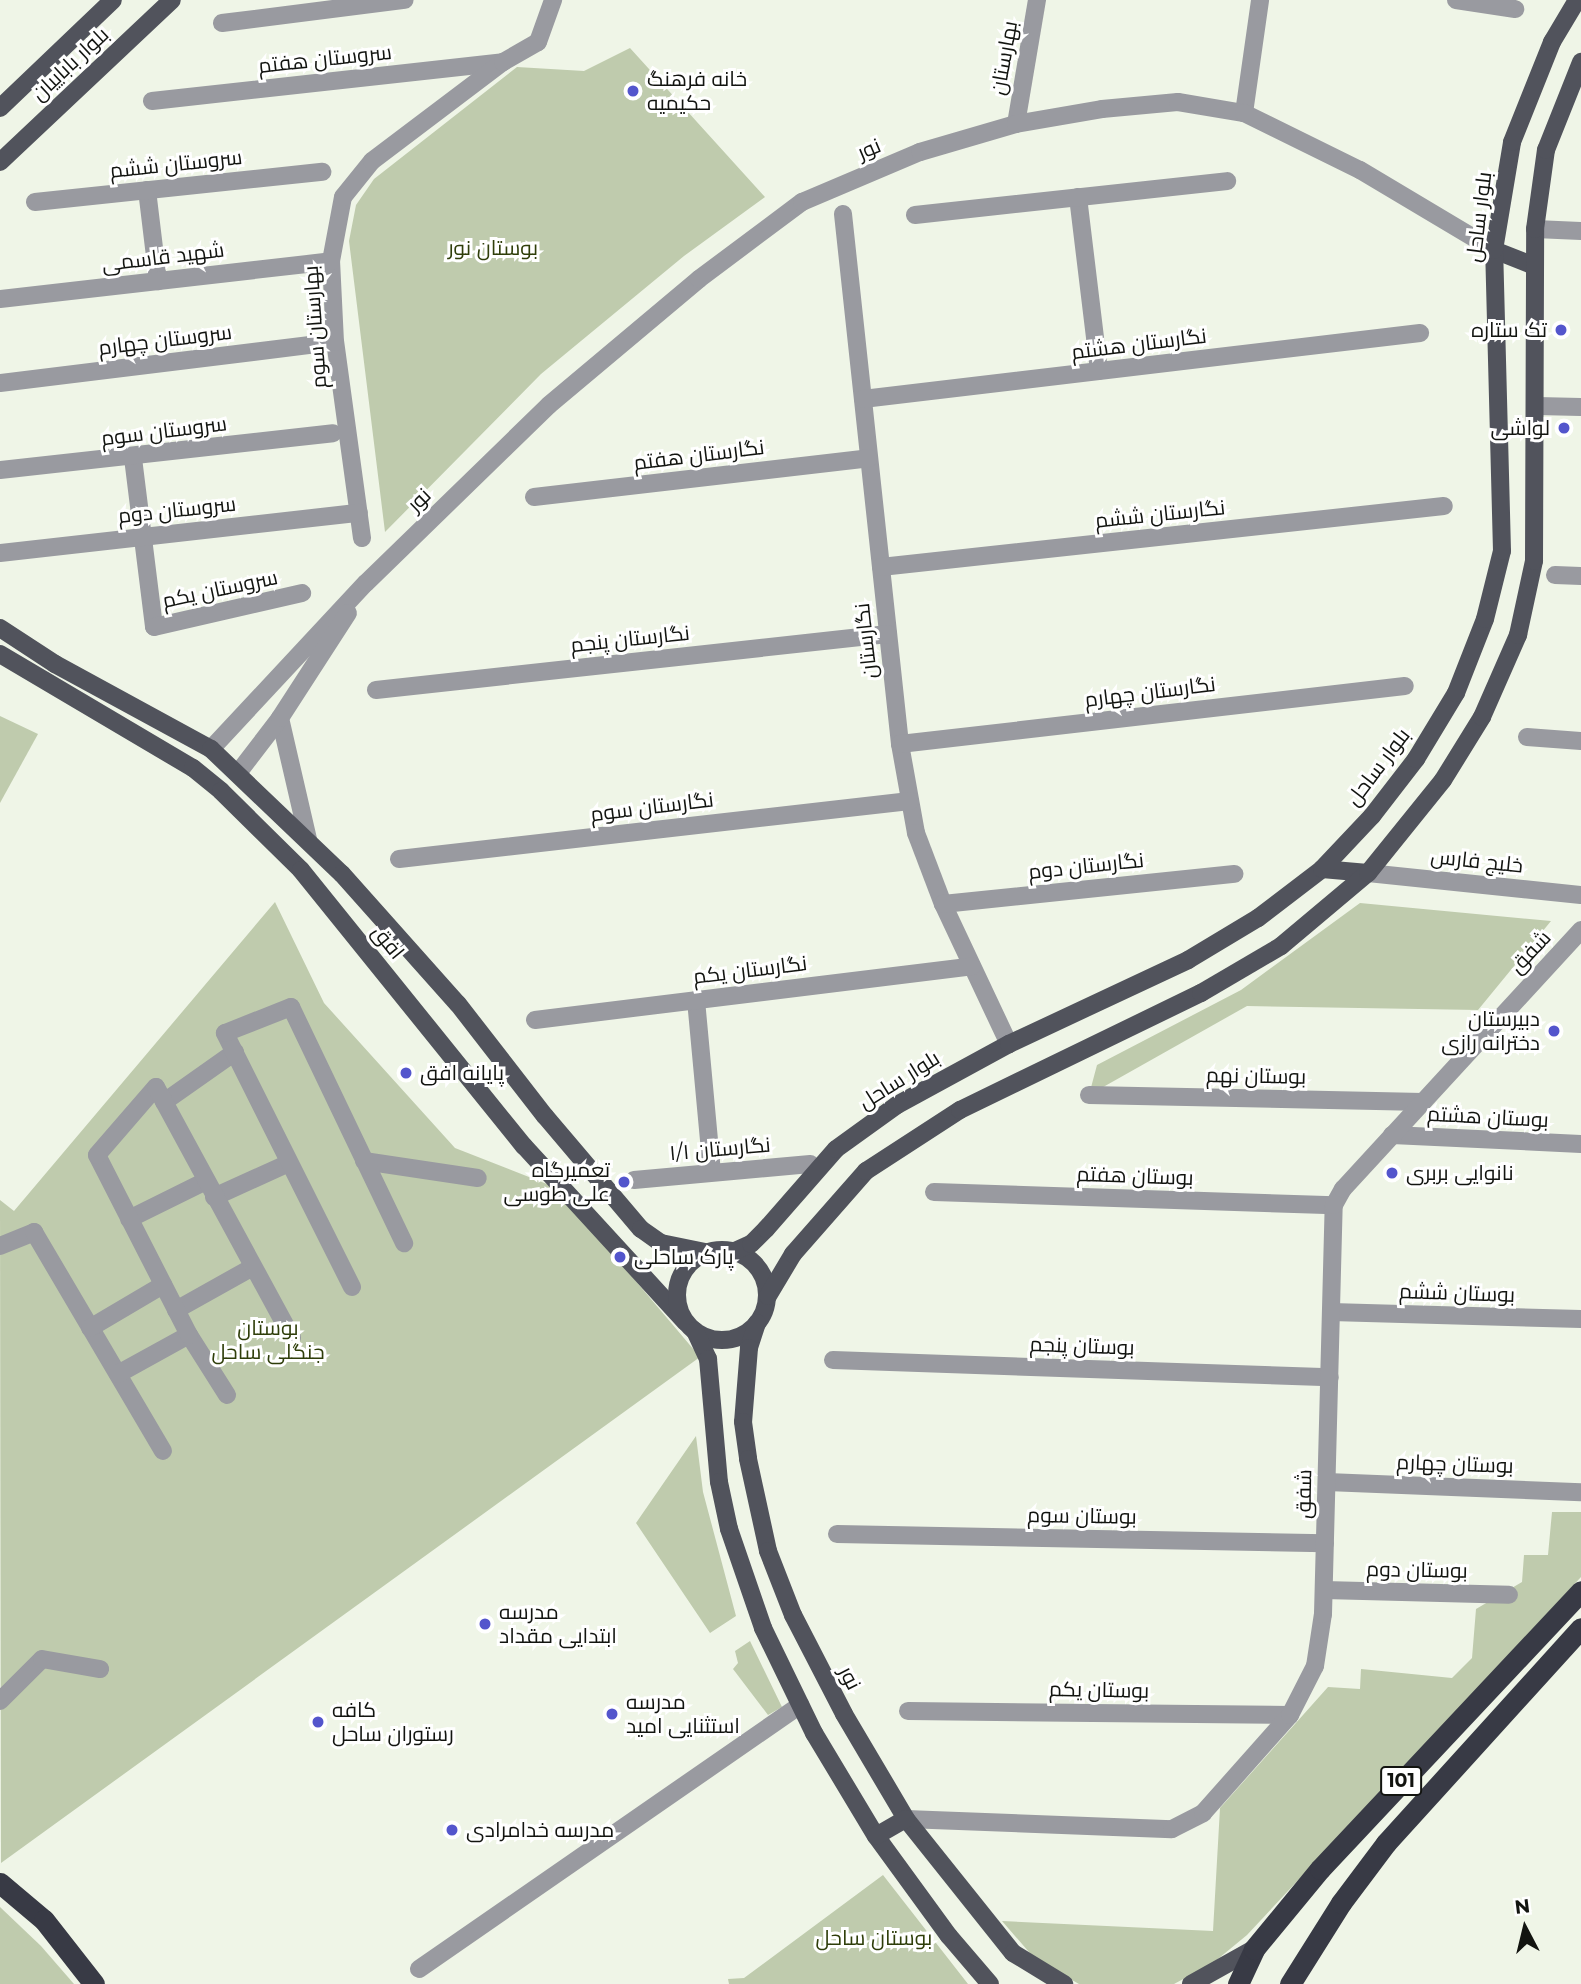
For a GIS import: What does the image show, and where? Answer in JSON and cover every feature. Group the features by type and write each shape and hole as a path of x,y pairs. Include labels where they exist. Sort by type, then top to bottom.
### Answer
{"highway":[{"name":"101","path":"1238,1984 1254,1949 1411,1769 1581,1591"},
{"name":"101","path":"1290,1984 1340,1903 1385,1843 1581,1628"},
{"path":"0,1883 108,1984"},
{"path":"1226,1984 1254,1949"},
{"path":"74,1952 94,1984"}],"main road":[{"name":"بلوار باباییان","path":"0,107 113,0"},
{"name":"بلوار ساحل","path":"735,1251 751,1244 766,1229 836,1149 897,1105 1009,1044 1188,960 1258,918 1322,869 1372,816 1416,759 1456,693 1485,620 1502,551 1494,250 1511,142 1552,42 1577,0"},
{"name":"بلوار باباییان","path":"0,162 159,4"},
{"path":"690,1327 707,1338 734,1339 757,1324 768,1296 793,1254 866,1171 960,1110 1201,993 1269,953 1368,873 1443,780 1482,717 1518,635 1534,561 1537,406 1532,265 1535,229 1546,150 1581,62"},
{"path":"1494,250 1532,265"},
{"name":"افق","path":"0,628 55,664 211,749 238,772 308,839 458,1004 545,1116 641,1228 661,1243 705,1252"},
{"name":"افق","path":"0,654 193,768 221,791 301,870 524,1146 690,1327"},
{"path":"193,768 211,749"},
{"path":"221,791 238,772"},
{"path":"1322,869 1368,873"},
{"path":"768,1296 759,1268 735,1251 705,1252 692,1260 678,1283 679,1310 708,1359 717,1470 729,1529 763,1628 800,1705 876,1836 948,1936 990,1984"},
{"name":"نور","path":"757,1324 749,1348 743,1422 754,1500 768,1550 799,1628 906,1819 1013,1953 1064,1984"},
{"path":"876,1836 906,1819"},
{"path":"1191,1984 1254,1949"},
{"path":"1013,1953 1047,1984"}],"street":[{"path":"222,23 405,0"},
{"name":"بهارستان سوم","path":"362,538 335,342 331,261 343,197 355,178 503,62 538,42 553,0"},
{"name":"بهارستان","path":"1016,124 1037,0"},
{"path":"1244,113 1260,0"},
{"path":"1457,0 1516,9"},
{"name":"سروستان هفتم","path":"152,101 503,62"},
{"name":"نور","path":"366,583 549,405 699,279 802,202 920,152 1016,124 1178,102 1244,113 1360,170 1494,250"},
{"name":"سروستان ششم","path":"35,202 322,172"},
{"path":"915,215 1227,181"},
{"path":"147,190 158,281"},
{"path":"1078,197 1099,372"},
{"name":"نگارستان","path":"843,214 900,744 916,833 943,904 1009,1044"},
{"path":"1535,229 1581,231"},
{"name":"شهید قاسمی","path":"0,299 331,261"},
{"name":"نگارستان هشتم","path":"863,399 1420,333"},
{"name":"سروستان چهارم","path":"0,383 335,342"},
{"path":"1537,406 1581,407"},
{"name":"سروستان سوم","path":"0,470 133,458 333,433"},
{"path":"133,458 141,536"},
{"name":"نگارستان هفتم","path":"534,497 869,458"},
{"name":"نگارستان ششم","path":"881,566 1444,506"},
{"name":"سروستان دوم","path":"0,553 359,513"},
{"name":"سروستان یکم","path":"141,536 154,627 302,593"},
{"path":"1555,575 1581,576"},
{"path":"238,772 280,719 366,583"},
{"path":"211,749 366,583"},
{"name":"نگارستان پنجم","path":"376,690 888,634"},
{"name":"نگارستان چهارم","path":"900,744 1405,686"},
{"path":"280,719 308,839"},
{"path":"1527,737 1581,740"},
{"name":"نگارستان سوم","path":"399,859 911,801"},
{"name":"خلیج فارس","path":"1368,873 1581,895"},
{"name":"نگارستان دوم","path":"943,904 1234,874"},
{"name":"شفق","path":"906,1819 1172,1829 1203,1813 1290,1715 1315,1666 1324,1590 1334,1205 1392,1135 1581,930"},
{"name":"نگارستان یکم","path":"534,1020 972,966"},
{"path":"696,1000 712,1171"},
{"path":"352,1287 225,1033 291,1007 404,1243"},
{"path":"164,1102 235,1052"},
{"path":"227,1395 189,1335 97,1155 156,1087 292,1338"},
{"name":"بوستان نهم","path":"1089,1095 1423,1102"},
{"name":"بوستان هشتم","path":"1392,1135 1581,1144"},
{"path":"365,1161 478,1178"},
{"path":"129,1219 289,1163"},
{"name":"نگارستان ۱/۱","path":"634,1180 810,1164"},
{"name":"بوستان هفتم","path":"934,1192 1334,1205"},
{"path":"0,1246 34,1232 163,1451"},
{"path":"176,1310 253,1267"},
{"path":"90,1328 163,1285"},
{"name":"بوستان ششم","path":"1331,1312 1581,1319"},
{"path":"118,1374 189,1335"},
{"name":"بوستان پنجم","path":"833,1360 1329,1377"},
{"name":"بوستان چهارم","path":"1327,1482 1581,1492"},
{"name":"بوستان سوم","path":"837,1534 1325,1543"},
{"name":"بوستان دوم","path":"1324,1590 1509,1595"},
{"path":"0,1701 42,1659 100,1669"},
{"path":"419,1969 800,1705"},
{"name":"بوستان یکم","path":"908,1711 1290,1715"}],"green space":[{"name":"بوستان نور","path":"630,48 765,197 684,256 541,374 385,532 349,241 356,205 374,179 517,67 584,71"},
{"path":"0,716 38,734 0,803"},
{"name":"بوستان جنگلی ساحل","path":"275,902 324,1003 455,1148 557,1188 700,1357 1,1863 0,1200 14,1211"},
{"path":"1360,903 1551,921 1478,1010 1247,1006 1089,1095 1097,1065 1241,990"},
{"path":"696,1436 703,1492 736,1616 710,1633 636,1523"},
{"path":"1552,1512 1581,1512 1581,1577 1247,1935 1213,1963 1174,1984 1079,1984 1035,1959 1002,1921 1213,1931 1220,1808 1328,1687 1360,1689 1361,1669 1452,1678 1472,1658 1476,1609 1522,1582 1524,1555 1548,1555"},
{"path":"750,1641 782,1707 768,1715 733,1669 738,1663 735,1651"},
{"name":"بوستان ساحل","path":"883,1875 968,1984 729,1984 728,1979 744,1978"},
{"path":"0,1907 41,1946 74,1984 0,1984"}],"place":[{"name":"خانه فرهنگ حکیمیه","path":"633,91"},
{"name":"تک ستاره","path":"1561,330"},
{"name":"لواشی","path":"1564,428"},
{"name":"دبیرستان دخترانه رازی","path":"1554,1031"},
{"name":"پایانه افق","path":"406,1073"},
{"name":"نانوایی بربری","path":"1392,1173"},
{"name":"تعمیرگاه علی طوسی","path":"624,1182"},
{"name":"پارک ساحلی","path":"620,1257"},
{"name":"مدرسه ابتدایی مقداد","path":"485,1624"},
{"name":"مدرسه استثنایی امید","path":"612,1714"},
{"name":"کافه رستوران ساحل","path":"318,1722"},
{"name":"مدرسه خدامرادی","path":"452,1830"}]}
